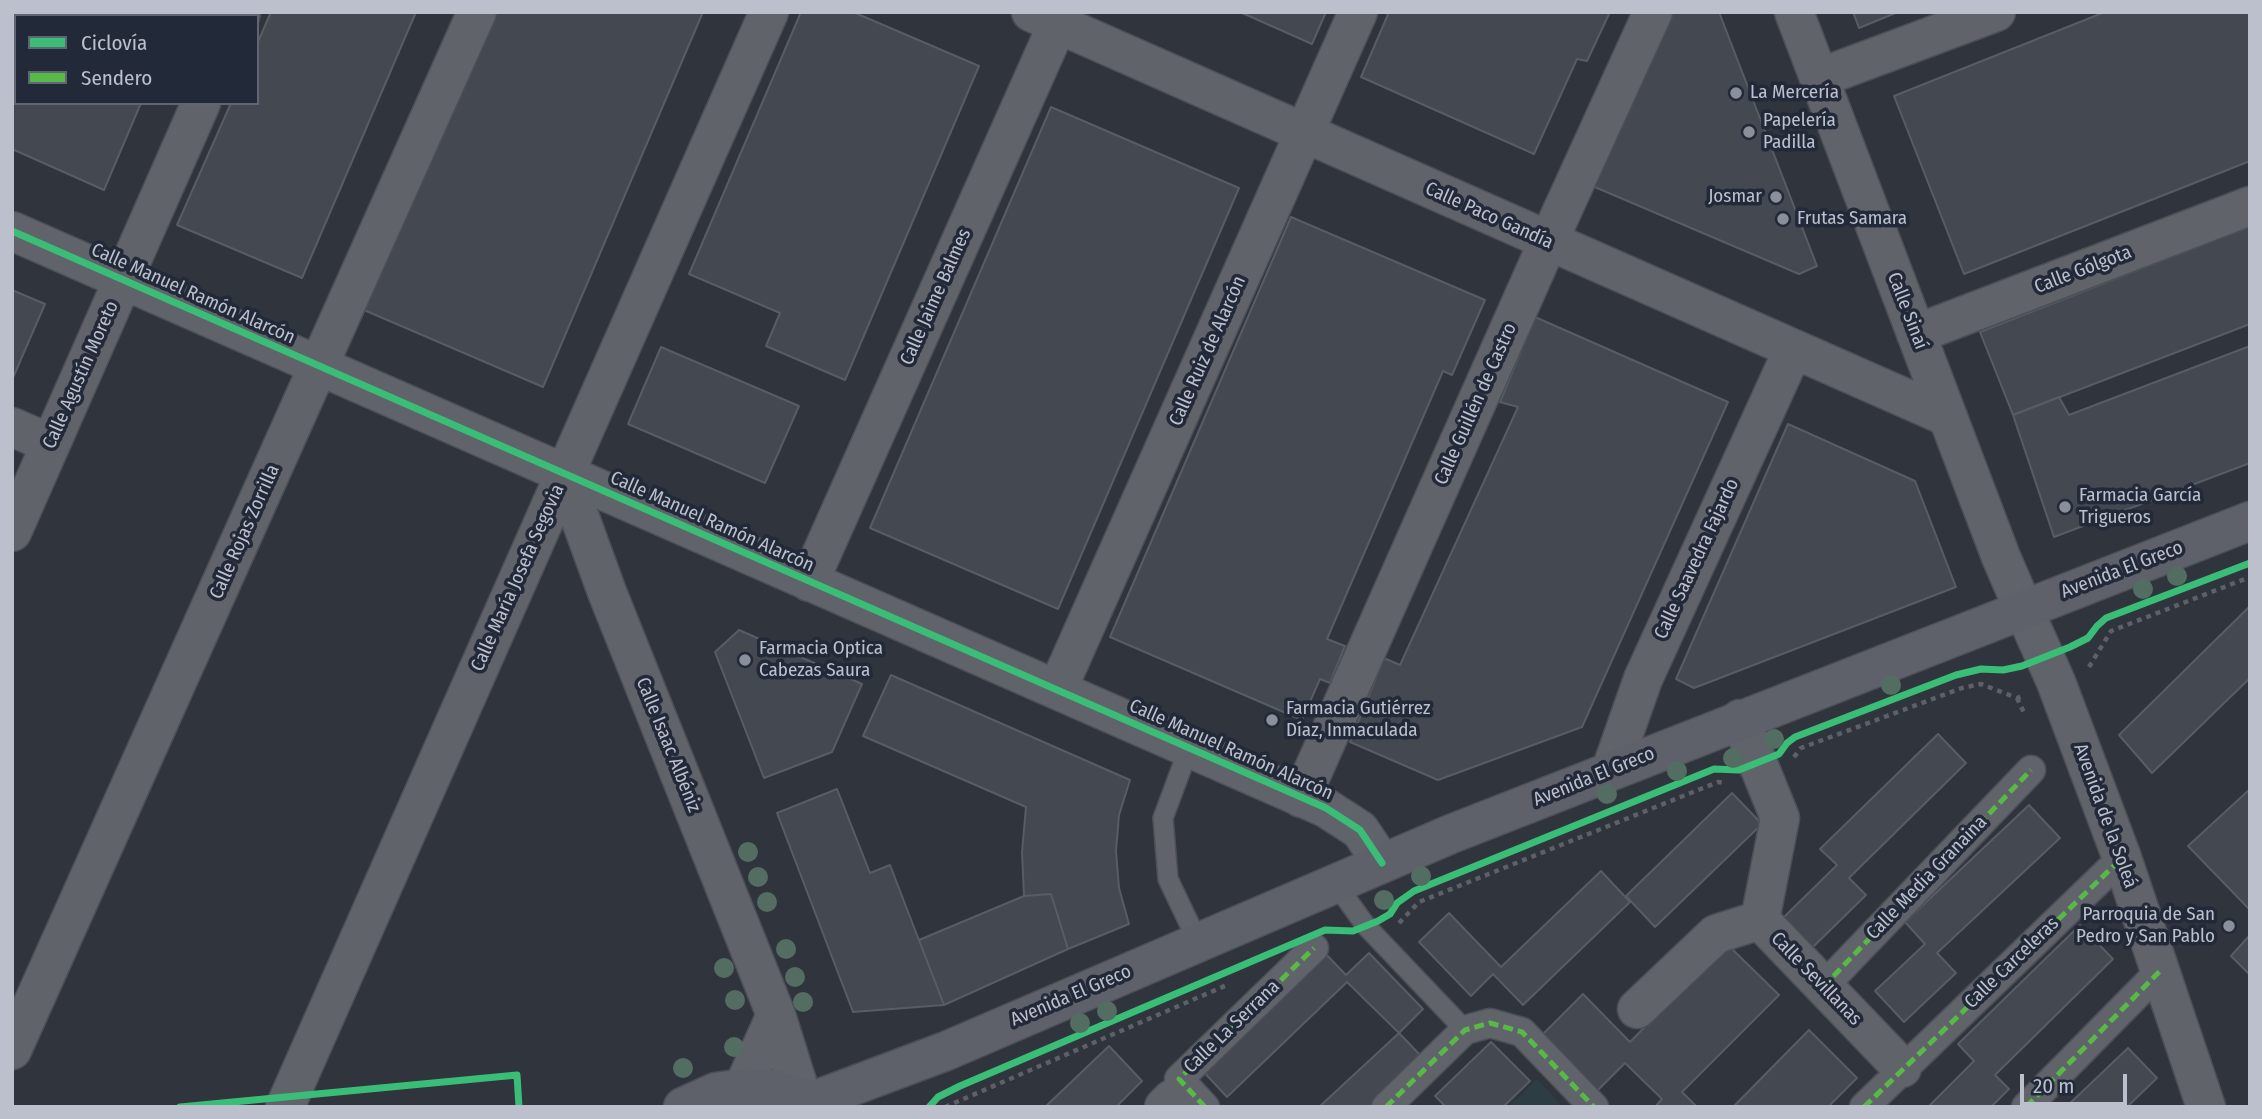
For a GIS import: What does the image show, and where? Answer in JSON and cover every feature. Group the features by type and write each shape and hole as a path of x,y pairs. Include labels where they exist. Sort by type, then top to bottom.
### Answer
{"main road":[{"name":"Avenida El Greco","path":"810,1102 946,1051 1451,834 2250,521"},
{"name":"Avenida El Greco","path":"871,1107 904,1077 946,1051"},
{"path":"683,1107 716,1092 743,1088 773,1090 810,1102"}],"street":[{"name":"Calle Rojas Zorrilla","path":"12,1050 477,12"},
{"name":"Calle María Josefa Segovia","path":"285,1107 769,12"},
{"name":"Calle Ruiz de Alarcón","path":"1057,690 1358,12"},
{"name":"Calle Guillén de Castro","path":"1301,797 1653,12"},
{"name":"Calle Sinaí","path":"1794,12 2023,608"},
{"path":"1819,78 1996,12"},
{"name":"Calle Paco Gandía","path":"1051,16 1304,133 1948,417"},
{"name":"Calle Jaime Balmes","path":"809,582 1051,16"},
{"name":"Calle Agustín Moreto","path":"12,533 200,105"},
{"name":"Calle Gólgota","path":"1916,334 2250,206"},
{"name":"Calle Manuel Ramón Alarcón","path":"12,231 1325,808 1360,830 1382,863"},
{"name":"Calle Saavedra Fajardo","path":"1611,771 1643,679 1793,350"},
{"path":"12,427 51,444"},
{"name":"Calle Isaac Albéniz","path":"564,474 607,592 810,1102"},
{"name":"Avenida de la Soleá","path":"2023,608 2056,682 2122,858 2206,1107"},
{"name":"Calle Sevillanas","path":"1740,719 1780,818 1760,920 1902,1068"},
{"name":"Calle Media Granaina","path":"1824,986 2031,770"},
{"name":"Calle Carceleras","path":"1864,1107 2122,858"},
{"path":"1637,1009 1716,934 1760,920"},
{"name":"Calle La Serrana","path":"1181,1104 1179,1079 1314,948"},
{"path":"2026,1107 2160,971"},
{"path":"743,1088 776,1015"},
{"path":"1386,1107 1465,1030 1490,1023 1522,1032 1594,1107"}],"lane":[{"path":"1189,748 1163,818 1168,879 1198,942"},
{"path":"1335,883 1366,926 1465,1030"}],"path":[{"path":"2082,671 2091,666 2110,631 2250,577"},
{"path":"1789,764 1801,748 1962,688 1981,684 2017,698 2031,725 2034,741 2031,770"},
{"path":"2017,698 2027,693"},
{"path":"1377,937 1404,919 1419,902 1718,782 1728,784"},
{"path":"946,1107 1239,980"}],"shaded area":[{"path":"1537,1079 1563,1107 1509,1107"}],"building":[{"path":"18,12 180,12 180,14 14,14"},
{"path":"271,12 416,12 302,278 177,225 230,105 259,105 259,39"},
{"path":"491,12 703,12 543,387 364,310"},
{"path":"801,12 853,12 979,66 845,380 766,346 780,313 689,274"},
{"path":"1240,12 1326,12 1312,44"},
{"path":"1389,12 1610,12 1587,61 1577,59 1534,154 1361,77"},
{"path":"1660,12 1719,12 1817,266 1799,274 1590,185"},
{"path":"1853,12 1898,12 1859,28"},
{"path":"2105,12 2250,12 2250,161 1964,274 1894,96"},
{"path":"14,14 14,105 140,105 104,190 12,149"},
{"path":"1051,107 1239,188 1058,609 870,528"},
{"path":"1291,217 1485,300 1452,375 1443,371 1327,639 1345,646 1330,683 1320,679 1302,720 1110,637"},
{"path":"2250,226 2250,324 2013,415 1980,332"},
{"path":"12,290 45,304 12,380"},
{"path":"1535,317 1728,402 1582,727 1438,780 1350,742 1384,658 1400,665 1518,407 1500,402"},
{"path":"2250,346 2250,463 2054,537 2013,415 2059,397 2069,415"},
{"path":"661,347 799,406 765,483 628,424"},
{"path":"1788,424 1915,481 1956,587 1694,688 1676,679"},
{"path":"2250,606 2250,678 2152,773 2119,735"},
{"path":"739,630 862,684 832,752 764,778 715,652"},
{"path":"891,675 1130,780 1119,815 1116,851 1119,888 1129,924 1068,949 1051,894 1024,896 1022,852 1026,807 863,736"},
{"path":"1938,734 1966,763 1849,878 1866,895 1812,948 1783,918 1837,865 1820,849"},
{"path":"837,789 870,873 890,865 944,1005 853,1012 777,813"},
{"path":"2250,789 2250,910 2188,846"},
{"path":"1732,793 1762,824 1655,927 1626,896"},
{"path":"2029,805 2060,838 1937,953 1956,973 1904,1022 1875,991 1925,944 1905,922"},
{"path":"1601,871 1630,902 1523,1005 1493,974 1471,996 1419,942 1449,913 1501,967"},
{"path":"1051,894 1068,949 944,1005 919,940 1024,896"},
{"path":"2080,925 2113,959 1995,1075 2009,1089 1991,1107 1928,1107 1974,1061 1958,1044"},
{"path":"2250,935 2250,975 2231,956"},
{"path":"1727,944 1779,995 1682,1092 1697,1107 1655,1107 1662,1099 1625,1063 1597,1091 1541,1036 1583,994 1630,1042"},
{"path":"1322,950 1346,975 1369,953 1423,1009 1399,1033 1347,982 1227,1097 1199,1067"},
{"path":"1809,1030 1857,1078 1828,1107 1733,1107"},
{"path":"1399,1033 1422,1057 1370,1107 1319,1107"},
{"path":"1491,1042 1530,1081 1503,1107 1446,1107 1435,1096"},
{"path":"1109,1046 1142,1081 1116,1107 1045,1107"},
{"path":"2128,1048 2157,1078 2127,1107 2066,1107"}],"marked path":[{"path":"1823,987 2031,770"},
{"path":"1864,1107 2122,858"},
{"path":"1205,1107 1179,1079 1314,948"},
{"path":"2026,1107 2160,971"},
{"path":"1386,1107 1465,1030 1490,1023 1522,1032 1594,1107"}],"cycle path":[{"path":"12,231 1326,808 1360,830 1382,863"},
{"path":"929,1107 938,1097 960,1086 1325,930 1353,931 1378,921 1390,914 1397,903 1414,891 1714,769 1739,770 1779,754 1795,737 1956,675 1981,669 2003,670 2022,666 2088,638 2106,618 2250,563"},
{"path":"180,1107 517,1075 519,1107"}],"place":[{"name":"La Mercería","path":"1736,93"},
{"name":"Papelería Padilla","path":"1749,132"},
{"name":"Josmar","path":"1776,197"},
{"name":"Frutas Samara","path":"1783,219"},
{"name":"Farmacia García Trigueros","path":"2065,507"},
{"name":"Farmacia Optica Cabezas Saura","path":"745,660"},
{"name":"Farmacia Gutiérrez Díaz, Inmaculada","path":"1272,720"},
{"name":"Parroquia de San Pedro y San Pablo","path":"2229,926"}]}
